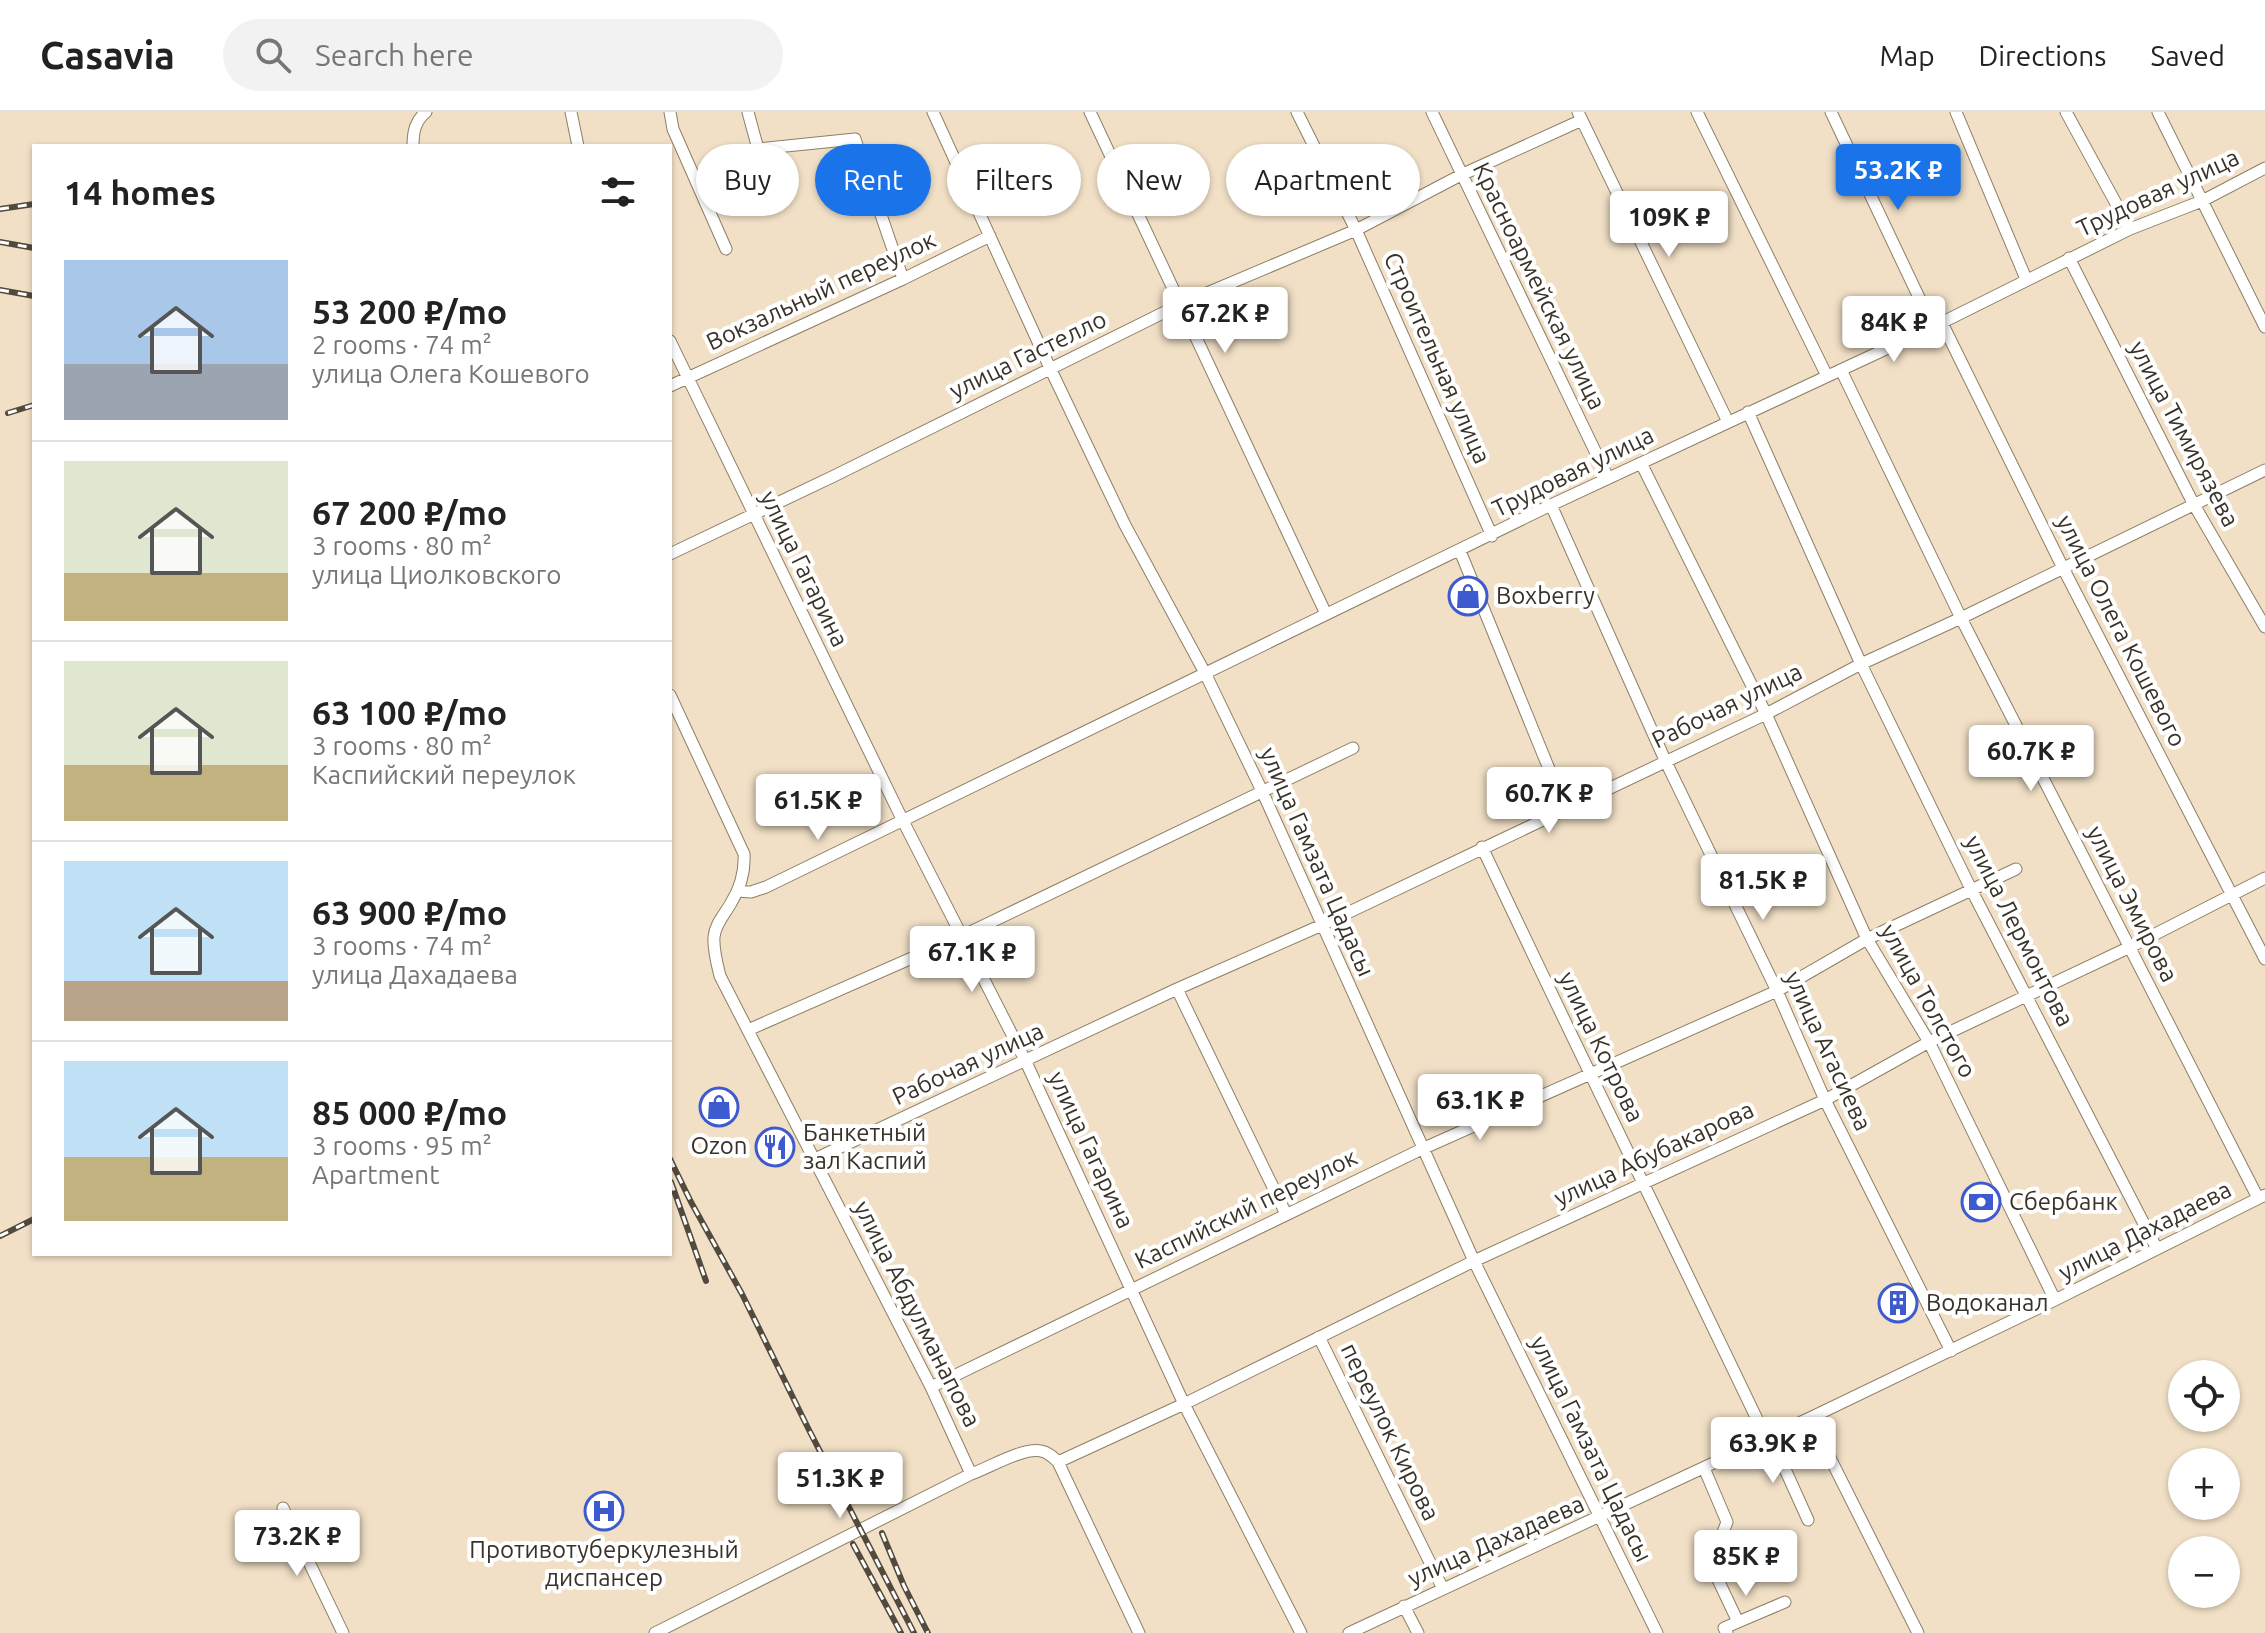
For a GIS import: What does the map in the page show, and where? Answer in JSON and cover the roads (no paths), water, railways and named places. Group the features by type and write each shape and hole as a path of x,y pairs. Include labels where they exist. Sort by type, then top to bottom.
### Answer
{"street":[{"path":"413,144 413,133 419,118 426,112"},
{"path":"571,112 578,144"},
{"path":"670,112 673,129 726,249"},
{"path":"748,112 758,149 855,139 903,279"},
{"name":"улица Гамзата Цадасы","path":"933,112 1125,525 1205,673 1263,793 1474,1261 1657,1633"},
{"path":"1090,112 1326,614"},
{"name":"Строительная улица","path":"1297,112 1356,230 1492,536"},
{"name":"Красноармейская улица","path":"1432,112 1608,478"},
{"path":"1697,112 1827,376"},
{"name":"улица Олега Кошевого","path":"1831,112 2265,959"},
{"path":"1956,112 2026,279"},
{"path":"2066,112 2130,229"},
{"path":"2158,112 2265,327"},
{"path":"1580,116 1728,422"},
{"name":"улица Гастелло","path":"672,553 1181,304 1356,230 1580,116"},
{"name":"Трудовая улица","path":"738,891 751,892 766,887 1551,505 1841,370 2130,229 2202,201 2265,168"},
{"name":"Вокзальный переулок","path":"672,385 990,236"},
{"name":"улица Тимирязева","path":"2069,258 2193,503 2265,627"},
{"name":"улица Гагарина","path":"672,345 902,819 1026,1062 1184,1404 1301,1633"},
{"name":"улица Эмирова","path":"1841,370 1961,618 2262,1197"},
{"name":"улица Лермонтова","path":"1748,412 1861,664 1971,889 2157,1249"},
{"name":"улица Толстого","path":"1641,463 1766,714 1867,939 1929,1042 2055,1300"},
{"name":"Рабочая улица","path":"815,1159 1177,989 1322,925 1766,714 1861,664 2265,470"},
{"name":"улица Агасиева","path":"1551,505 1665,760 1777,991 1825,1100 1951,1351"},
{"path":"1460,551 1565,808"},
{"name":"улица Абдулманапова","path":"672,699 744,854 745,867 738,891 716,927 714,938 720,976 931,1387 971,1474"},
{"path":"748,1030 962,936 1353,748"},
{"name":"улица Котрова","path":"1482,847 1588,1074 1644,1182 1808,1520"},
{"name":"Каспийский переулок","path":"931,1387 1422,1149 1777,991 1867,939 2016,869"},
{"name":"улица Абубакарова","path":"1058,1462 1184,1404 1474,1261 1825,1100 1929,1042 2130,947 2265,878"},
{"path":"1177,989 1286,1214"},
{"name":"улица Дахадаева","path":"1349,1633 1951,1351 2262,1197"},
{"name":"переулок Кирова","path":"1319,1337 1443,1589"},
{"path":"1810,1418 1918,1633"},
{"path":"655,1633 971,1474 1023,1453 1040,1450 1058,1462 1139,1633"},
{"path":"1704,1468 1727,1522 1720,1540 1704,1550 1738,1622"},
{"path":"283,1508 343,1633"},
{"path":"1727,1633 1724,1628 1785,1602"},
{"path":"1404,1606 1418,1633"}],"railway":[{"path":"0,209 32,204"},
{"path":"0,242 32,248"},
{"path":"0,290 32,296"},
{"path":"8,413 32,406"},
{"path":"672,1163 914,1633"},
{"path":"672,1185 706,1281"},
{"path":"0,1236 32,1220"},
{"path":"882,1533 928,1633"},
{"path":"853,1544 901,1633"}],"place":[{"name":"Boxberry","path":"1468,596"},
{"name":"Ozon","path":"719,1107"},
{"name":"Банкетный зал Каспий","path":"775,1147"},
{"name":"Сбербанк","path":"1981,1202"},
{"name":"Водоканал","path":"1898,1303"},
{"name":"Противотуберкулезный диспансер","path":"604,1511"}]}
